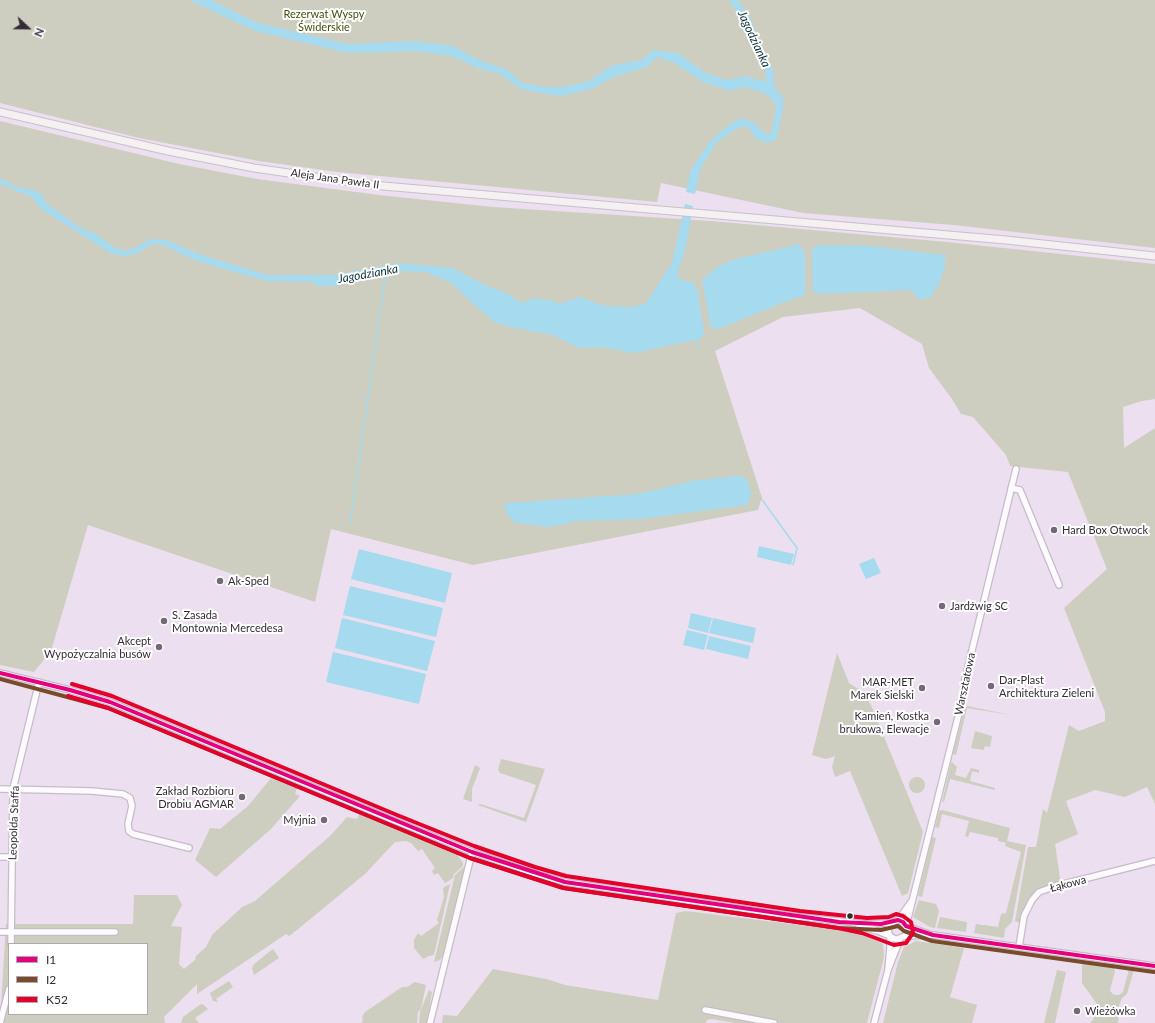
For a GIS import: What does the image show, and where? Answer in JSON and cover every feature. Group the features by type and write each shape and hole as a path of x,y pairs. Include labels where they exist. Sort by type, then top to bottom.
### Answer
{"main road":[{"name":"Aleja Jana Pawła II","path":"0,112 168,152 314,177 443,192 1006,240 1155,256"}],"street":[{"name":"Warsztatowa","path":"906,926 914,899 1016,469"},
{"path":"1011,488 1020,490 1059,585"},
{"path":"0,673 39,682 110,702 472,852 565,882 839,922 864,927 895,939 902,937 933,936 1155,966"},
{"name":"Leopolda Staffa","path":"11,943 13,789 39,682"},
{"path":"0,789 92,791 123,794 130,798 132,806 128,824 129,831 133,834 189,848"},
{"path":"430,1023 472,852"},
{"path":"0,857 13,857"},
{"name":"Łąkowa","path":"1019,947 1024,916 1032,900 1039,892 1056,886 1155,861"},
{"name":"Warsztatowa","path":"898,920 914,899"},
{"path":"839,922 891,923 898,920 903,922 906,926 933,936"},
{"path":"888,970 890,936 888,928 891,923"},
{"path":"874,1023 888,970 902,937 907,931 906,926"},
{"path":"0,932 115,932"},
{"path":"0,1023 3,1001 8,991"},
{"path":"705,1010 774,1023"}],"green space":[{"name":"Rezerwat Wyspy Świderskie","path":"0,0 1155,0 1155,248 954,225 803,213 661,183 657,202 337,172 259,161 139,138 0,103"},
{"path":"0,121 179,164 257,179 379,195 493,207 711,221 947,242 1155,264 1155,399 1142,401 1123,407 1124,448 1155,428 1155,804 1147,787 1125,797 1095,790 1066,801 1078,834 1055,844 1061,885 1049,888 1032,900 1022,924 1015,921 1028,847 1036,847 1043,809 1047,813 1069,725 1079,731 1105,721 1105,712 1064,608 1107,569 1068,472 1010,466 1006,455 973,417 961,414 929,368 922,344 860,308 783,317 715,351 763,501 761,500 758,510 473,565 331,529 315,602 88,525 51,651 34,672 0,665"},
{"path":"837,653 849,683 863,692 871,705 923,832 908,893 902,896 850,771 835,777 832,767 835,756 826,759 812,755"},
{"path":"967,706 1011,715 967,708 956,755 953,754 964,710"},
{"path":"975,731 992,736 990,747 985,746 984,750 971,748"},
{"path":"501,759 545,769 526,822 478,805 480,804 524,818 536,785 500,773 498,770"},
{"path":"952,762 957,767 955,775 966,778 971,768 979,770 979,773 972,771 970,781 995,788 995,790 950,779 944,802 942,802"},
{"path":"475,765 480,768 472,789 472,802 463,799"},
{"path":"917,777 924,782 925,785 920,792 917,793 910,788 909,785 914,778"},
{"path":"271,778 297,788 295,794 300,796 271,829 216,877 195,860 210,828 220,829 248,806"},
{"path":"942,810 1010,828 1007,841 1026,845 1012,922 1005,929 1004,938 974,933 976,924 998,927 1001,914 1006,913 1021,852 1005,846 1006,843 998,841 998,838 970,832 968,837 965,836 969,821 942,814 939,828 935,827 939,811"},
{"path":"360,813 456,853 463,863 463,866 454,874 453,878 445,883 438,873 434,875 432,871 435,868 422,849 418,851 411,843 406,841 395,842 365,874 292,934 289,936 286,934 197,994 197,984 164,1017 165,1023 0,1023 6,924 133,924 134,895 177,895 182,905 171,926 182,927 179,964 184,969 195,960 196,956 206,947 212,935 242,907 255,901 331,835 347,817 357,819"},
{"path":"932,837 936,838 922,897 918,896"},
{"path":"465,866 444,954 440,960 434,962 455,875"},
{"path":"450,884 434,955 423,959 414,948 414,940 418,933 421,936 439,923 437,920 444,897 443,888"},
{"path":"919,900 936,904 939,911 935,928 930,927 913,917"},
{"path":"686,911 856,932 883,944 884,957 867,1023 734,1023 712,1019 707,1020 706,1023 442,1023 443,1015 457,1016 493,969 546,979 565,985 658,1000 676,913"},
{"path":"940,917 967,922 966,932 937,928"},
{"path":"916,941 964,948 950,997 977,1005 972,1023 883,1023 898,962 904,947"},
{"path":"273,949 279,958 254,975 252,968 254,964"},
{"path":"1082,963 1113,967 1115,971 1110,991 1114,995 1119,995 1123,992 1129,969 1134,970 1127,994 1122,998 1118,1008 1118,1023 1090,1023 1093,1020 1095,1010 1102,1011 1082,983"},
{"path":"1057,970 1066,972 1055,1023 1044,1023"},
{"path":"229,981 233,987 216,999 218,1002 213,1001 210,993"},
{"path":"415,982 426,985 421,1009 418,1012 417,1023 361,1023 365,1012 402,987 407,987"},
{"path":"429,990 432,992 427,1023 419,1023 420,1012"},
{"path":"201,1004 208,1009 195,1018 199,1023 181,1023 183,1017"}],"water":[{"name":"Jagodzianka","path":"189,0 211,0 258,23 348,44 415,41 453,46 481,61 506,69 523,83 546,87 562,87 587,82 613,65 642,60 653,50 678,53 706,73 728,80 746,76 766,82 766,71 754,51 743,22 729,0 738,0 751,19 761,47 773,69 775,89 783,96 783,109 776,140 766,143 754,138 751,130 744,126 736,129 716,143 700,170 695,194 686,192 691,169 711,140 729,125 738,119 745,119 754,122 768,135 771,132 776,106 774,101 764,93 745,87 730,91 703,82 674,63 657,57 647,67 614,77 592,89 562,96 545,94 521,89 500,74 480,69 451,56 415,51 347,53 255,31"},
{"name":"Jagodzianka","path":"0,178 17,187 34,190 44,196 43,198 48,204 79,227 82,227 89,233 90,230 115,248 126,251 151,239 166,240 199,254 267,275 333,275 400,263 453,268 485,285 509,294 521,303 530,300 531,298 554,301 559,304 580,297 605,306 634,307 646,303 672,263 685,204 693,206 686,247 677,275 682,280 692,282 697,289 704,330 703,336 699,339 635,353 601,347 579,348 553,335 496,323 450,282 431,275 428,272 400,271 384,279 380,275 340,282 341,286 315,286 314,282 266,281 197,261 163,245 152,244 140,252 127,256 112,254 41,209 32,197 0,184"},
{"path":"798,244 805,252 805,295 718,329 711,328 702,280 717,267 735,259"},
{"path":"819,245 870,246 945,255 945,267 938,286 931,297 920,300 910,290 819,294 813,292 812,249"},
{"path":"739,476 746,478 750,487 751,495 747,505 641,519 577,521 550,527 515,523 507,514 504,505 508,503 638,494 697,480"},
{"path":"759,546 794,554 791,565 757,557"},
{"path":"359,549 452,573 445,603 351,579"},
{"path":"874,558 881,573 866,579 859,564"},
{"path":"350,586 443,608 436,637 343,615"},
{"path":"691,613 712,618 708,633 688,628"},
{"path":"342,618 435,641 427,671 335,648"},
{"path":"713,618 756,628 753,643 709,633"},
{"path":"687,630 708,635 704,650 683,645"},
{"path":"709,636 751,646 748,659 706,649"},
{"path":"333,652 426,674 419,704 326,682"}],"waterway":[{"name":"Jagodzianka","path":"350,524 385,277"},
{"path":"695,339 699,348"},
{"path":"763,501 797,548 793,565"}],"transit line":[{"name":"I1","path":"0,673 70,690 110,702 472,852 565,882 839,922 881,924 898,920 903,922 906,926 933,935 1155,966"},
{"name":"I2","path":"0,679 108,708 470,858 564,888 838,928 881,930 898,926 904,931 932,941 1154,972"},
{"name":"K52","path":"68,696 108,708 470,858 563,888 838,928 862,933 894,945 906,943 913,933 911,922 903,916 896,914 889,917 867,918 800,911 566,876 535,867 474,846 397,815 112,696 72,684"}],"place":[{"name":"Hard Box Otwock","path":"1054,530"},
{"name":"Ak-Sped","path":"220,581"},
{"name":"Jardźwig SC","path":"942,606"},
{"name":"S. Zasada Montownia Mercedesa","path":"164,621"},
{"name":"Akcept Wypożyczalnia busów","path":"159,647"},
{"name":"Dar-Plast Architektura Zieleni","path":"991,686"},
{"name":"MAR-MET Marek Sielski","path":"922,688"},
{"name":"Kamień, Kostka brukowa, Elewacje","path":"937,722"},
{"name":"Zakład Rozbioru Drobiu AGMAR","path":"242,797"},
{"name":"Myjnia","path":"324,820"},
{"name":"Wieżówka","path":"1077,1011"}]}
